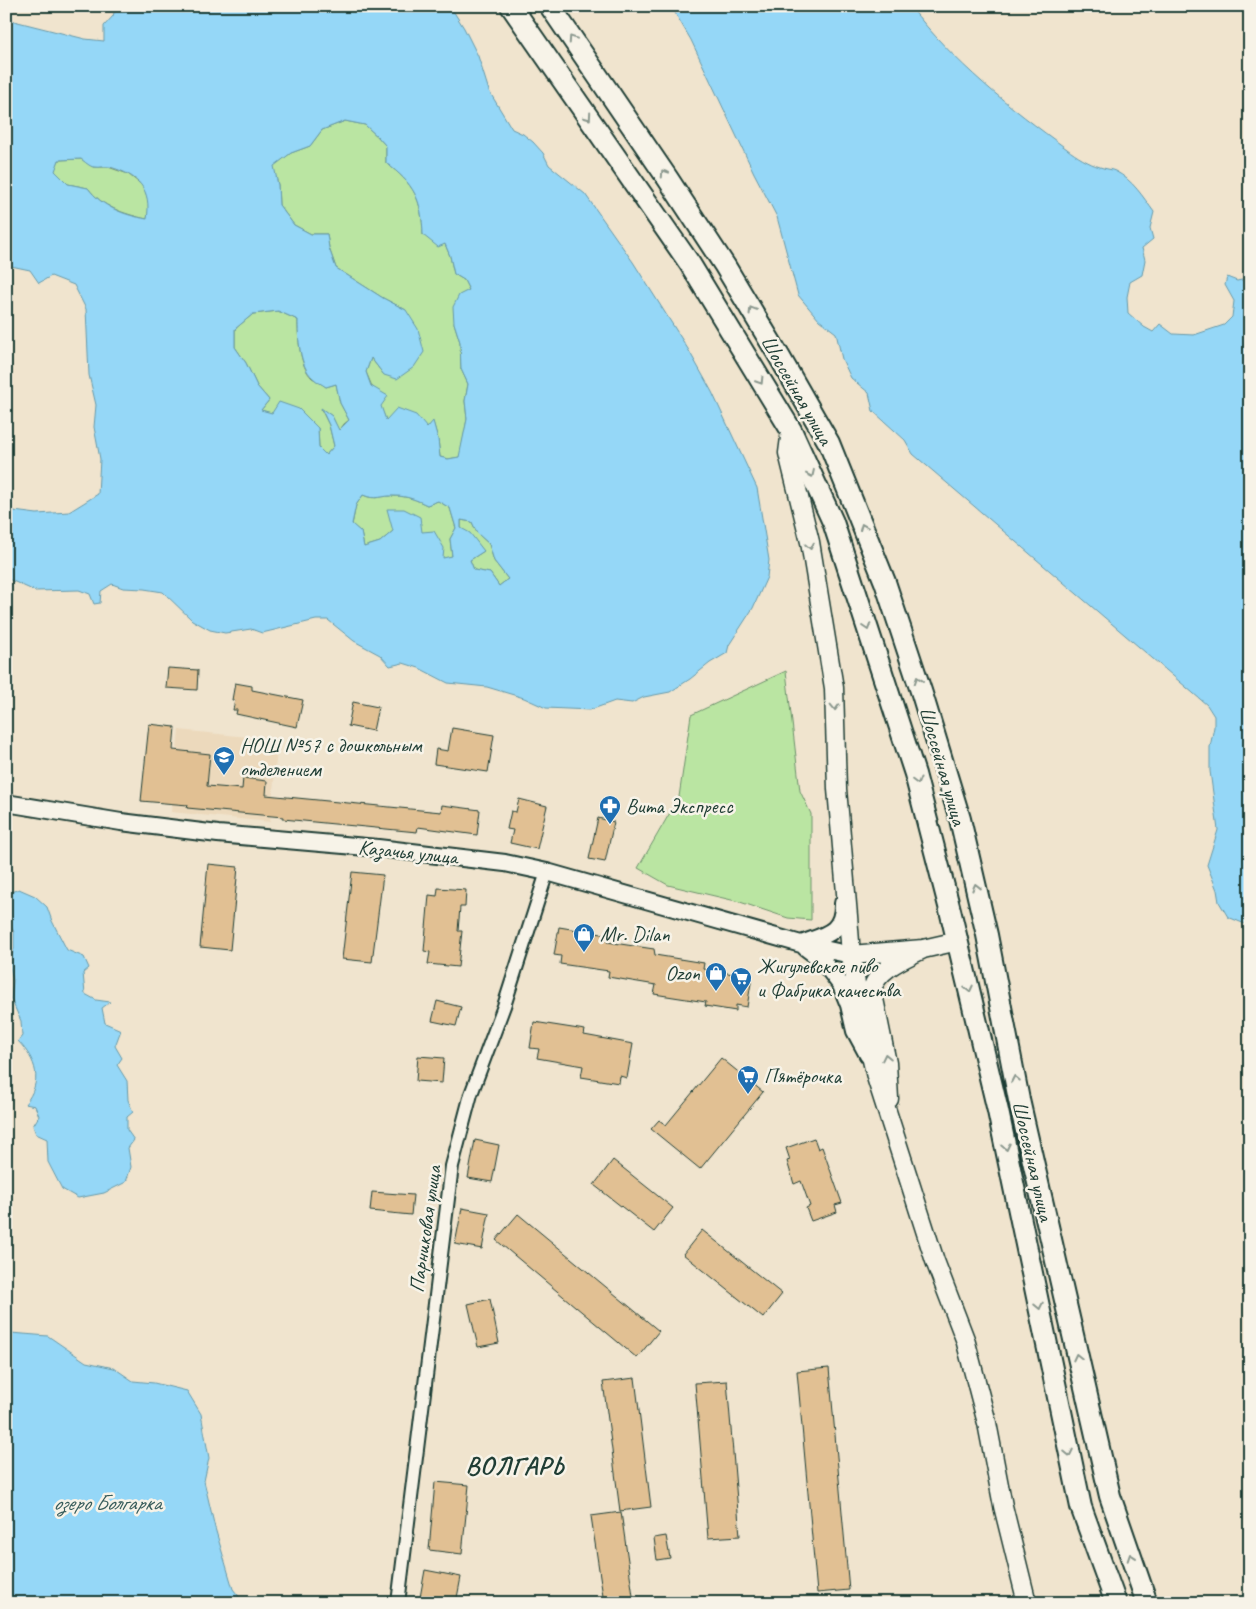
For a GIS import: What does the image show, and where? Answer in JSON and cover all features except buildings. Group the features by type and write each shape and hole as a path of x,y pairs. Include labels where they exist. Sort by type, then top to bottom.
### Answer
{"main road":[{"path":"511,6 690,264 791,430"},
{"name":"Шоссейная улица","path":"550,6 725,266 829,443 885,582 960,819 987,934 1019,1100 1108,1487 1148,1603"},
{"name":"Шоссейная улица","path":"791,430 788,453 810,542 834,688 837,789 851,955 862,1018 873,1064 935,1261 965,1339 987,1423 1003,1506 1027,1603"},
{"name":"Шоссейная улица","path":"791,430 833,522 915,774 958,941 998,1111 1081,1507 1116,1603"},
{"name":"Казачья улица","path":"851,955 924,948 987,934"},
{"name":"Шоссейная улица","path":"891,1122 887,1063 872,989 874,980 883,972 924,948"}],"street":[{"name":"Шоссейная улица","path":"801,944 827,935 835,930 841,921 843,913 837,789"},
{"name":"Казачья улица","path":"6,803 121,822 218,834 378,848 505,862 547,872 801,944 851,955"},
{"name":"Парниковая улица","path":"398,1603 452,1166 471,1094 504,1006 547,872"},
{"name":"Казачья улица","path":"801,944 821,959 841,985 849,1005 855,1032 873,1064"}],"shaded area":[{"name":"НОШ №57 с дошкольным отделением","path":"179,730 278,740 270,822 171,812"}],"green space":[{"path":"345,121 365,125 386,146 386,163 403,178 415,193 421,212 423,235 445,244 454,274 464,280 469,290 454,323 460,342 461,369 468,384 465,401 467,419 460,457 448,459 440,457 438,439 433,422 427,428 386,420 366,372 371,358 384,375 406,310 383,298 336,268 329,248 327,234 311,234 294,225 279,205 278,185 273,166 291,153 310,146 322,130"},
{"path":"81,159 93,167 108,167 128,174 143,186 150,204 147,219 114,209 100,200 88,188 68,184 54,171 59,160"},
{"path":"278,311 298,320 300,351 304,366 312,378 326,387 336,384 340,403 349,420 339,431 332,416 321,409 329,425 334,446 326,455 319,448 318,428 261,410 269,400 257,386 246,363 235,347 235,329 253,314"},
{"path":"363,495 372,498 404,497 427,505 438,501 450,508 456,528 450,539 452,556 443,559 422,532 393,531 380,542 364,547 361,532 352,525 356,505"},
{"path":"461,520 472,522 477,533 489,544 494,561 508,579 499,586 490,573 474,570 470,560 484,551 461,528"},
{"path":"786,671 800,791 811,814 811,920 788,918 740,902 668,885 638,868 679,797 691,715"}],"water":[{"path":"116,6 450,6 478,56 489,91 512,129 523,134 533,142 543,153 549,165 585,194 633,262 688,349 712,392 757,488 769,560 767,577 753,608 729,645 727,653 670,692 644,697 632,703 615,701 590,710 546,708 524,698 487,687 448,683 419,668 403,663 390,666 380,655 354,641 328,620 316,620 262,633 251,629 225,633 210,630 192,620 163,592 123,588 112,584 101,591 100,603 94,604 90,594 79,590 35,591 6,578 6,510 37,514 69,512 98,494 100,459 94,427 96,405 89,375 86,309 74,285 51,276 39,283 30,270 11,266 6,258 6,19 85,39 104,41 104,26 113,16","holes":["345,121 365,125 378,137 386,146 386,163 403,178 415,193 421,212 423,235 438,247 445,244 454,274 464,280 469,290 459,295 453,307 454,323 460,342 461,369 468,384 465,401 467,419 459,457 448,459 440,457 433,421 427,428 416,415 397,408 386,420 381,406 388,396 371,386 366,372 371,358 384,375 397,379 414,367 424,352 418,329 406,310 383,298 336,268 329,248 327,234 311,234 294,225 279,205 278,185 274,166 291,153 310,146 322,130","81,159 92,167 110,167 128,174 145,191 148,208 147,219 114,209 100,200 88,188 68,184 55,171 59,160","278,311 298,320 300,351 308,373 326,387 336,384 340,403 349,420 339,430 332,416 321,408 329,425 334,446 326,455 319,448 318,428 299,409 279,402 272,413 261,410 269,400 257,386 246,363 235,347 235,329 253,314","363,495 372,498 404,497 427,505 438,501 450,508 456,528 450,539 452,556 443,558 444,548 434,531 422,532 420,517 404,509 387,509 393,531 380,542 364,547 361,532 352,524 356,505","461,520 472,522 477,533 489,544 494,561 508,579 499,586 490,573 474,570 470,560 484,551 470,533 461,528"]},
{"path":"671,6 910,6 945,46 1003,100 1078,157 1091,164 1113,170 1121,175 1137,189 1146,201 1154,212 1150,228 1153,239 1142,248 1145,260 1142,275 1130,282 1127,297 1128,313 1144,327 1153,332 1160,324 1173,334 1194,335 1224,325 1232,317 1234,301 1225,285 1227,277 1237,281 1246,279 1246,272 1250,273 1250,926 1228,917 1219,902 1217,890 1207,865 1218,830 1210,771 1210,747 1214,716 1207,705 913,454 905,440 873,411 869,393 851,378 842,359 836,333 819,320 798,295 777,217 691,40"},
{"path":"19,889 35,896 47,907 67,950 84,957 89,968 83,973 85,994 96,1000 110,1002 102,1008 105,1023 121,1030 115,1046 122,1058 117,1065 127,1081 128,1100 133,1112 127,1117 127,1130 134,1140 128,1148 131,1167 126,1182 104,1193 78,1198 62,1189 48,1162 47,1139 36,1134 33,1126 39,1116 35,1106 25,1104 31,1096 36,1079 30,1056 18,1041 22,1036 21,1021 11,999 13,981 9,962 14,949 14,932 7,920 6,913 6,900 11,892"},
{"name":"озеро Болгарка","path":"11,1333 48,1336 86,1362 114,1368 133,1381 154,1383 187,1391 201,1414 209,1458 204,1481 215,1528 233,1589 244,1603 6,1603 6,1336"}],"place":[{"name":"НОШ №57 с дошкольным отделением","path":"224,776"},
{"name":"Вита Экспресс","path":"610,825"},
{"name":"Mr. Dilan","path":"584,953"},
{"name":"Ozon","path":"716,992"},
{"name":"Жигулевское пиво и Фабрика качества","path":"741,997"},
{"name":"Пятёрочка","path":"748,1095"}],"district":[{"name":"ВОЛГАРЬ","path":"515,1465"}]}
